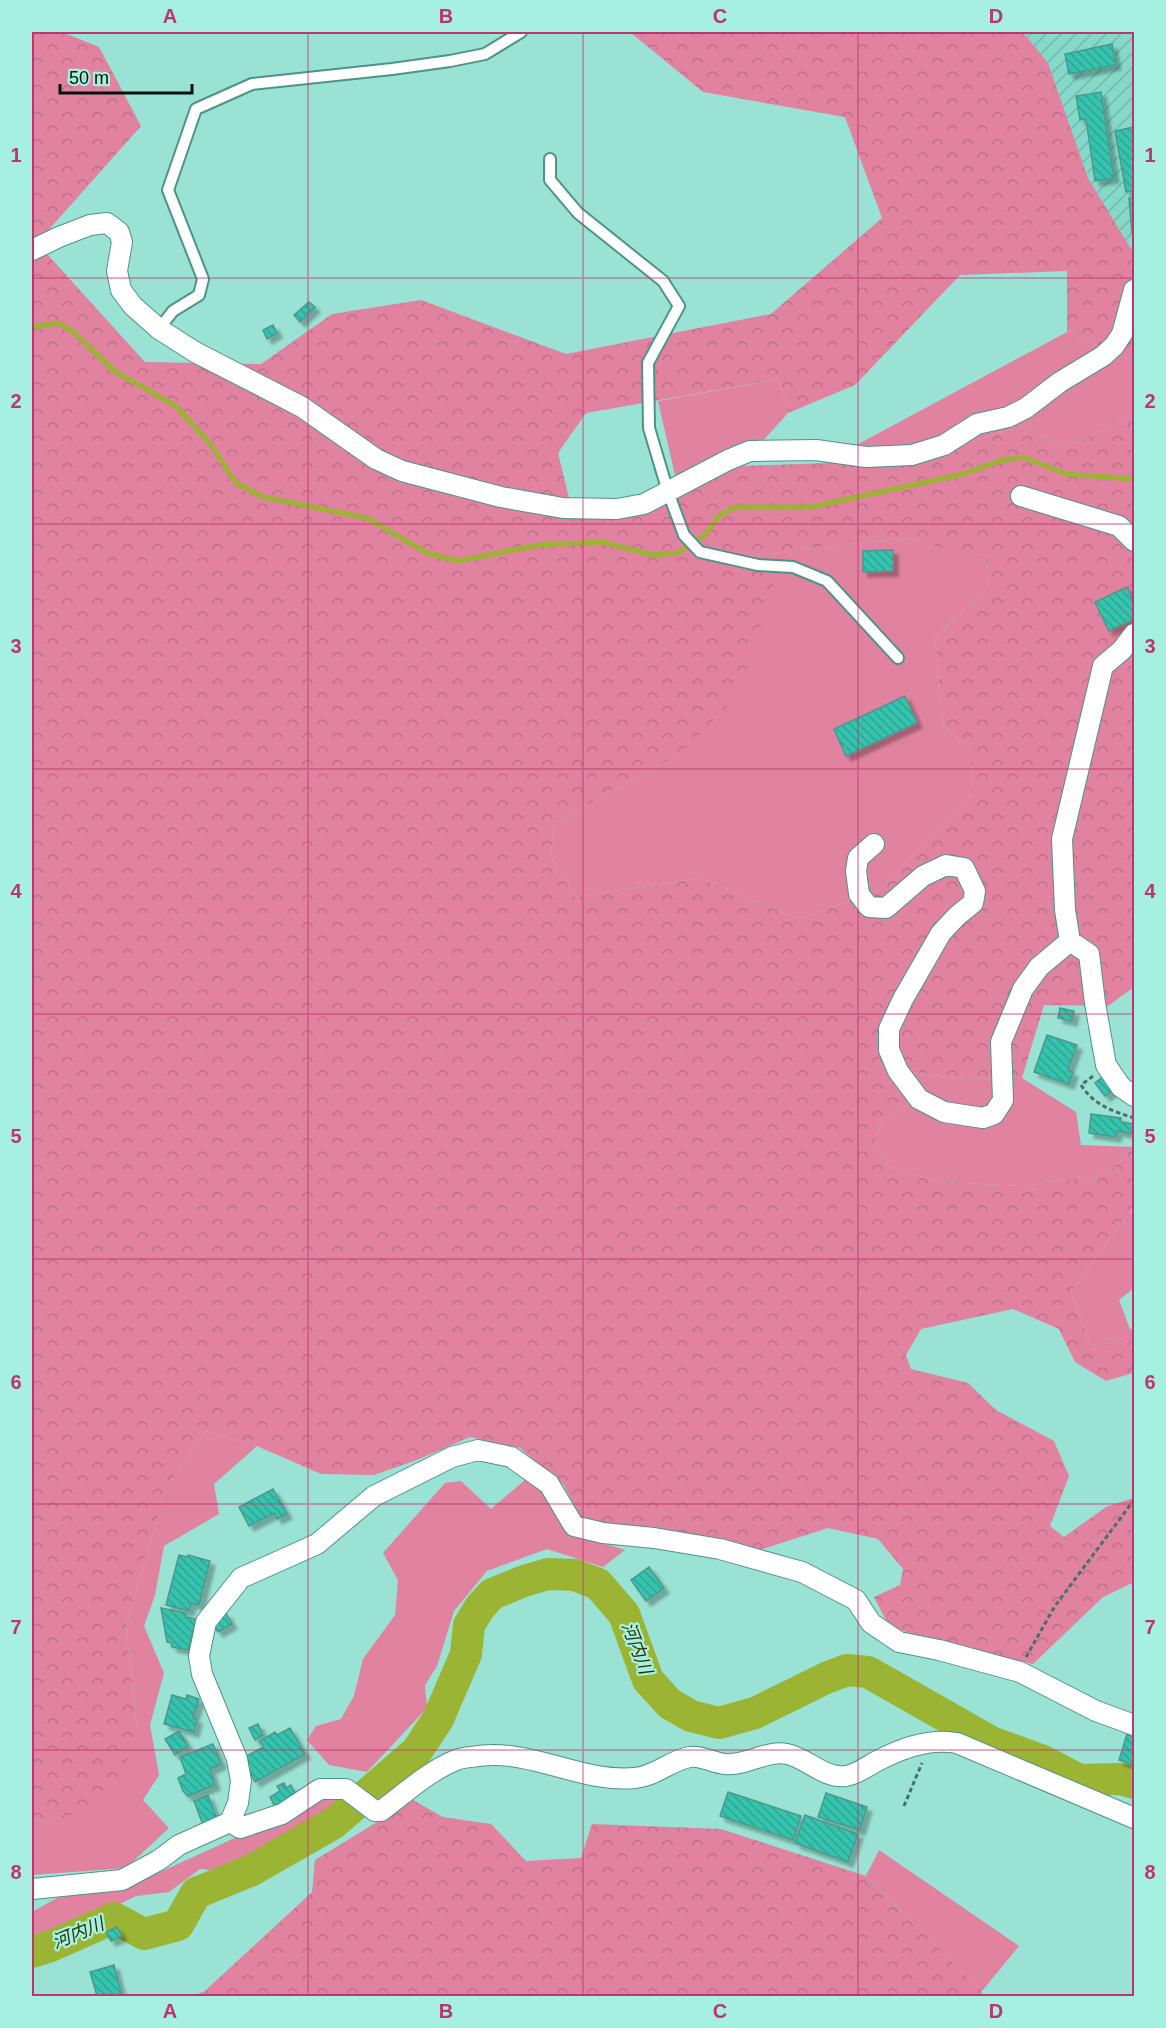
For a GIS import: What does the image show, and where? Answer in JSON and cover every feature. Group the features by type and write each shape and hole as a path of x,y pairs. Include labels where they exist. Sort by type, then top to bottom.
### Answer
{"street":[{"path":"32,250 90,225 107,223 119,232 122,242 117,271 121,290 133,306 159,329 195,352 302,407 376,459 402,471 501,496 563,508 617,509 644,504 692,477 750,451 816,450 866,457 912,455 944,445 977,424 1008,417 1026,408 1060,382 1103,356 1122,334 1134,290"},
{"path":"1021,496 1119,526 1134,541"},
{"path":"1134,634 1122,650 1103,666 1062,839 1065,910 1070,941 1089,954 1106,1065 1121,1087 1134,1096"},
{"path":"874,844 858,858 856,871 859,894 869,907 886,908 923,876 946,865 964,868 975,891 973,903 941,933 903,999 889,1029 889,1050 898,1071 920,1099 944,1112 983,1118 994,1114 1003,1100 1001,1042 1023,989 1039,967 1070,941"},
{"path":"32,1889 122,1880 159,1860 179,1845 230,1822 238,1803 241,1781 237,1759 202,1674 199,1656 206,1622 241,1578 317,1544 374,1496 452,1457 478,1450 511,1457 549,1484 574,1526 603,1533 654,1538 720,1549 802,1572 856,1600 872,1623 899,1642 939,1650 1020,1672 1096,1711 1134,1725"},
{"path":"230,1822 240,1828 282,1814 320,1789 346,1789 375,1811 381,1811 431,1773 458,1759 486,1755 508,1754 586,1774 635,1778 656,1773 693,1756 726,1764 771,1754 788,1754 824,1772 845,1776 858,1772 895,1751 941,1740 957,1743 1134,1818"}],"lane":[{"path":"159,329 173,311 199,295 203,279 168,190 196,109 252,84 392,69 485,54 522,32"},
{"path":"550,159 550,180 578,213 663,281 679,306 648,363 650,428 668,492 684,535 700,552 758,565 794,567 827,581 898,658"}],"path":[{"path":"1106,1065 1081,1085 1088,1096 1101,1106 1134,1118"},
{"path":"1020,1672 1029,1648 1055,1606 1134,1500"},
{"path":"904,1806 931,1742"}],"shaded area":[{"path":"1023,32 1134,32 1134,254 1088,178 1048,63"}],"green space":[{"path":"32,32 62,32 99,47 141,126 37,243 145,362 261,364 332,314 421,300 566,354 771,314 882,218 845,117 703,92 630,32 1023,32 1048,63 1088,178 1134,254 1134,362 1067,332 1067,271 960,275 855,385 788,413 780,379 586,413 558,453 570,502 627,516 680,497 740,466 921,460 1022,425 1064,448 1134,416 1134,987 1108,1006 1044,1005 1022,1078 965,1079 906,1072 910,1104 880,1123 875,1143 889,1167 941,1182 1022,1186 1106,1175 1134,1147 1134,1209 1071,1291 1090,1345 1134,1341 1133,1373 1106,1381 1075,1362 1059,1329 1013,1309 921,1329 906,1355 911,1369 968,1383 996,1410 1054,1441 1069,1476 1050,1526 1064,1537 1106,1507 1134,1498 1134,1582 1103,1597 1033,1664 918,1636 889,1626 874,1597 900,1585 903,1569 878,1539 828,1528 760,1550 582,1519 563,1484 520,1448 470,1437 417,1460 374,1475 321,1474 257,1446 206,1431 167,1486 126,1626 137,1729 119,1793 54,1823 32,1819","holes":["904,538 986,559 988,588 935,637 943,725 971,751 972,794 878,891 799,919 700,878 575,897 550,855 556,822 680,754 738,695 774,586 747,556"]},
{"path":"1067,332 1134,362 1134,416 1064,448 1022,425 921,460 823,463"},
{"path":"780,379 788,413 740,466 680,497 658,401"},
{"path":"904,538 986,558 988,588 935,637 943,725 971,751 972,794 878,891 799,919 700,878 575,897 550,855 556,822 680,754 746,556"},
{"path":"905,1072 965,1079 1022,1078 1076,1112 1081,1145 1134,1147 1106,1175 1022,1186 941,1182 889,1167 875,1143 880,1123 910,1104"},
{"path":"1131,1210 1134,1227 1134,1288 1119,1300 1130,1329 1134,1329 1134,1341 1090,1345 1071,1291"},
{"path":"206,1431 257,1446 214,1484 219,1514 164,1546 155,1595 144,1626 164,1673 150,1725 159,1775 143,1800 169,1828 126,1868 32,1875 32,1819 54,1823 137,1729 126,1626 167,1486"},
{"path":"526,1479 545,1495 567,1532 625,1550 603,1567 547,1549 487,1571 454,1611 437,1666 425,1685 427,1708 367,1772 329,1765 307,1740 316,1726 341,1719 354,1696 363,1659 395,1615 398,1580 383,1553 445,1483 461,1481 491,1509"},
{"path":"324,1797 339,1799 320,1823 231,1872 200,1869 169,1892 136,1896 41,1943 32,1943 32,1912 64,1894 132,1885"},
{"path":"413,1800 443,1817 491,1824 526,1861 581,1858 592,1824 721,1829 866,1876 982,1991 982,1996 192,1996 205,1991 312,1892 315,1860"},
{"path":"879,1850 1019,1946 982,1991 866,1876"}],"building":[{"path":"1112,44 1116,65 1069,74 1065,54"},
{"path":"1101,92 1114,178 1095,181 1086,119 1080,120 1076,96"},
{"path":"1134,127 1134,191 1126,192 1115,131"},
{"path":"1129,198 1134,198 1134,232 1132,233"},
{"path":"309,302 315,307 300,322 294,315"},
{"path":"273,325 277,333 267,339 263,330"},
{"path":"893,550 893,571 863,572 863,551"},
{"path":"1127,587 1134,603 1134,619 1109,631 1095,602"},
{"path":"905,696 917,723 846,756 834,729"},
{"path":"1060,1008 1074,1011 1072,1021 1058,1018"},
{"path":"1047,1035 1077,1045 1068,1070 1073,1072 1069,1084 1034,1072"},
{"path":"1105,1075 1115,1089 1105,1096 1095,1083"},
{"path":"1091,1114 1121,1118 1121,1122 1134,1124 1134,1134 1117,1131 1116,1137 1089,1133"},
{"path":"273,1489 287,1514 277,1519 274,1513 249,1526 239,1507"},
{"path":"179,1555 210,1561 199,1605 191,1603 189,1611 166,1605"},
{"path":"649,1567 664,1588 646,1601 631,1580"},
{"path":"161,1608 186,1613 186,1617 196,1619 188,1650 172,1647 172,1643 167,1642"},
{"path":"226,1613 232,1624 218,1632 212,1622"},
{"path":"172,1695 186,1699 187,1695 199,1699 193,1718 197,1719 194,1732 164,1724"},
{"path":"258,1724 263,1735 255,1740 249,1728"},
{"path":"290,1728 305,1754 255,1782 243,1758 263,1747 260,1741 275,1732 277,1735"},
{"path":"179,1731 188,1746 175,1755 165,1739"},
{"path":"1127,1734 1134,1737 1134,1765 1119,1760"},
{"path":"213,1744 221,1764 210,1769 215,1785 188,1796 183,1791 178,1778 186,1774 180,1757"},
{"path":"284,1783 286,1788 291,1785 297,1798 276,1809 270,1797 280,1791 277,1786"},
{"path":"728,1792 801,1816 793,1840 720,1816"},
{"path":"826,1793 867,1807 860,1830 818,1817"},
{"path":"208,1795 217,1819 203,1825 194,1801"},
{"path":"805,1815 858,1834 848,1862 795,1843"},
{"path":"117,1927 122,1936 111,1941 106,1932"},
{"path":"114,1965 122,1996 97,1996 90,1972"}],"waterway":[{"path":"32,327 59,323 76,334 113,370 177,407 211,445 236,483 263,497 367,518 427,553 458,561 539,545 603,542 652,555 678,553 705,535 719,516 735,507 811,507 964,474 999,461 1023,457 1066,474 1134,479"},
{"name":"河内川","path":"32,1952 114,1918 144,1934 178,1925 196,1893 250,1871 334,1823 417,1751 438,1719 466,1654 469,1625 480,1607 492,1594 548,1574 575,1575 598,1584 624,1614 648,1680 670,1704 691,1716 719,1723 755,1713 847,1670 868,1672 991,1742 1043,1761 1079,1780 1121,1779 1134,1783"}]}
